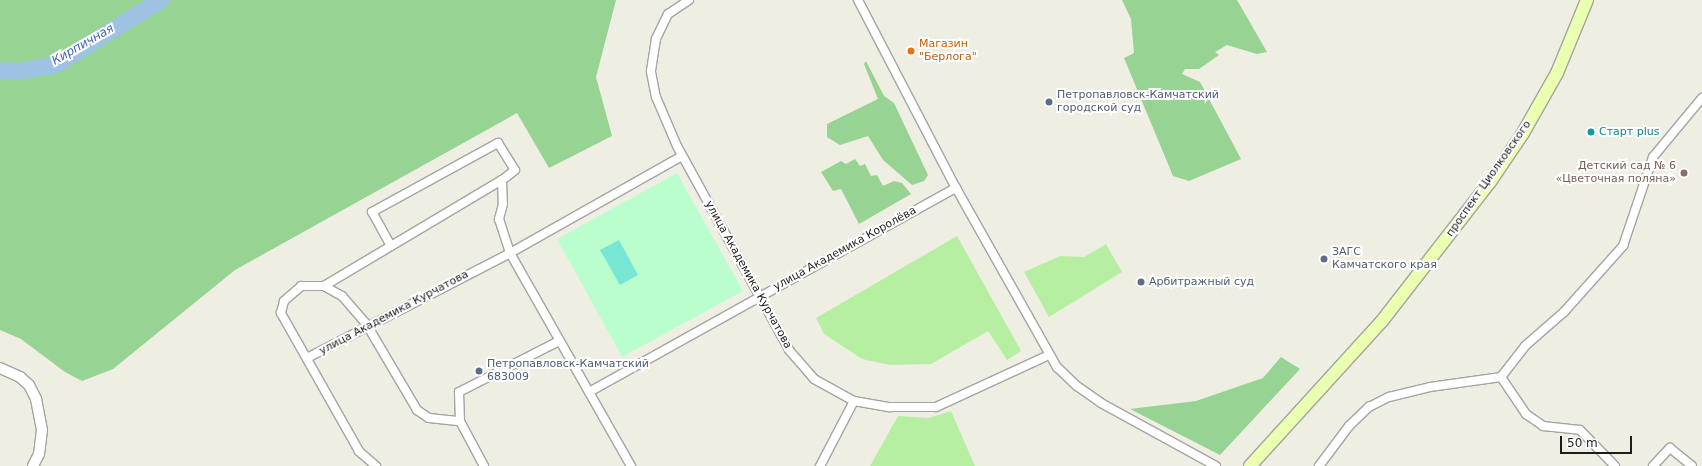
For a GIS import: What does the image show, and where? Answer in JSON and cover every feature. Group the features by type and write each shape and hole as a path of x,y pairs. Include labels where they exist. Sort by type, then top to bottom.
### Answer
{"main road":[{"name":"проспект Циолковского","path":"1250,466 1382,321 1490,182 1523,133 1557,72 1587,0"}],"street":[{"name":"улица Академика Курчатова","path":"689,0 668,14 656,39 651,72 656,97 682,156 789,350 814,379 854,401 889,407 936,407 1049,355"},
{"path":"858,0 956,188 1049,355 1072,381 1101,403 1216,466"},
{"path":"1319,466 1349,426 1369,407 1389,397 1430,387 1501,377 1525,346 1564,312 1623,246 1653,157 1702,98"},
{"path":"324,286 502,180 515,170 498,143 372,212 391,246"},
{"name":"улица Академика Курчатова","path":"376,466 359,451 307,358 367,325 510,252 682,156"},
{"path":"502,180 503,204 499,219 510,252 631,466"},
{"name":"улица Академика Королёва","path":"588,392 956,188"},
{"path":"307,358 281,313 284,301 302,286 324,286 342,296 367,325 416,410 429,418 460,421"},
{"path":"484,466 460,421 459,392 559,341"},
{"path":"0,368 20,377 29,385 36,399 42,430 39,454 33,466"},
{"path":"1501,377 1526,414 1543,426 1580,430 1615,466"},
{"path":"820,466 854,401"},
{"path":"1653,466 1670,448 1692,466"}],"green space":[{"path":"0,0 616,0 596,77 612,136 549,168 517,113 235,270 113,369 82,381 65,372 21,339 0,330"},
{"path":"1122,0 1237,0 1267,52 1257,54 1227,45 1215,52 1219,55 1199,69 1185,69 1182,74 1200,82 1241,159 1189,181 1173,176 1124,58 1134,53 1131,19"},
{"path":"866,61 884,96 894,103 928,175 924,181 912,185 883,160 868,136 840,145 827,137 827,124 878,99 864,64"},
{"path":"855,159 860,166 865,164 871,176 877,175 883,186 894,181 902,183 911,194 859,224 841,189 833,191 821,172 841,161 846,164"},
{"path":"677,173 743,291 622,357 557,239"},
{"path":"957,236 1021,351 1007,360 988,331 931,364 890,365 862,359 824,334 816,318"},
{"path":"1106,244 1122,272 1049,317 1024,272 1060,256 1084,257"},
{"path":"1281,357 1300,369 1220,455 1130,409 1196,401 1263,378"},
{"path":"951,411 975,466 870,466 898,416 929,418"}],"shaded area":[{"path":"619,240 638,275 620,285 600,250"}],"waterway":[{"name":"Кирпичная","path":"0,70 18,71 56,64 160,0"}],"place":[{"name":"Магазин \"Берлога\"","path":"911,51"},
{"name":"Петропавловск-Камчатский городской суд","path":"1049,102"},
{"name":"Старт plus","path":"1591,132"},
{"name":"Детский сад № 6 «Цветочная поляна»","path":"1684,173"},
{"name":"ЗАГС Камчатского края","path":"1324,259"},
{"name":"Арбитражный суд","path":"1141,282"},
{"name":"Петропавловск-Камчатский 683009","path":"479,371"}]}
